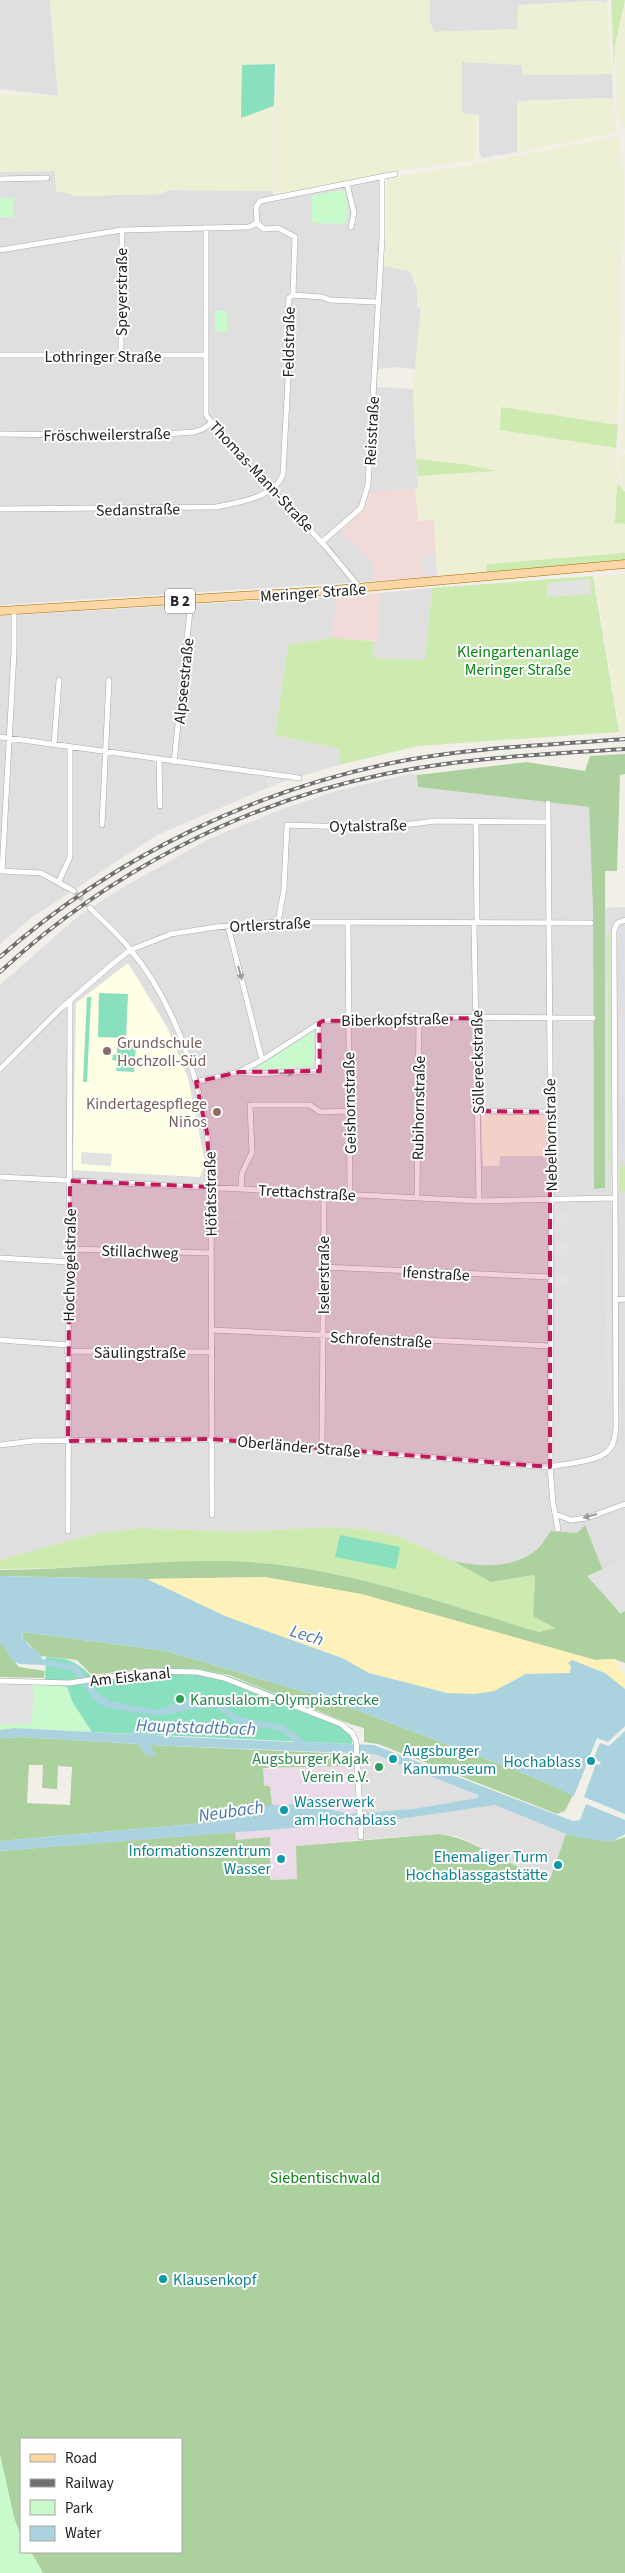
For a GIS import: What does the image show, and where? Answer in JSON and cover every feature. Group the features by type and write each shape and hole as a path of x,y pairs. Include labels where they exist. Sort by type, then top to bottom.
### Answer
{"main road":[{"name":"Meringer Straße","path":"0,611 191,601 625,564"}],"street":[{"path":"0,250 122,230 248,227 257,223 256,207 260,201 395,174"},
{"path":"0,180 46,178"},
{"name":"Reisstraße","path":"322,542 361,508 365,498 382,238 382,178"},
{"path":"347,184 354,213 351,227"},
{"name":"Feldstraße","path":"257,223 264,229 278,228 295,237 293,295 289,298 288,311 291,321 284,474 281,481 272,488"},
{"name":"Thomas-Mann-Straße","path":"206,228 206,415 211,423 322,542 360,588"},
{"name":"Speyerstraße","path":"121,355 122,230"},
{"path":"293,295 322,297 330,300 377,302"},
{"name":"Lothringer Straße","path":"0,355 206,356"},
{"name":"Fröschweilerstraße","path":"0,434 136,436 194,432 211,423"},
{"name":"Sedanstraße","path":"0,509 216,507 247,502 272,488"},
{"name":"Alpseestraße","path":"174,762 191,601"},
{"path":"14,610 14,654 1,871 41,873 60,881 74,891"},
{"path":"54,745 59,680"},
{"path":"102,825 104,752 109,680"},
{"path":"0,737 299,778"},
{"path":"60,881 70,857 70,748"},
{"path":"160,760 160,806"},
{"name":"Nebelhornstraße","path":"548,803 548,1018 551,1200 550,1467"},
{"name":"Oytalstraße","path":"278,922 284,888 287,825 378,828 436,821 547,822"},
{"name":"Söllereckstraße","path":"476,821 478,1201"},
{"name":"Höfatsstraße","path":"90,908 130,950 166,1007 196,1082 208,1133 211,1187 212,1515"},
{"name":"Oberländer Straße","path":"0,1445 68,1441 212,1440 550,1467 594,1458 608,1452 614,1441 616,1428 614,930 617,923 625,920"},
{"name":"Ortlerstraße","path":"0,1069 70,1000 130,950 171,934 228,926 278,922 591,923"},
{"name":"Geishornstraße","path":"348,922 350,1194"},
{"path":"228,926 262,1060"},
{"name":"Hochvogelstraße","path":"68,1531 70,1000"},
{"name":"Rubihornstraße","path":"417,1198 419,1018"},
{"name":"Biberkopfstraße","path":"196,1082 239,1072 262,1060 323,1020 593,1018"},
{"name":"Biberkopfstraße","path":"239,1072 255,1074 318,1071 319,1023"},
{"path":"241,1188 242,1173 252,1152 250,1105 310,1105 320,1112 349,1111"},
{"path":"478,1111 550,1112"},
{"name":"Trettachstraße","path":"0,1177 478,1201 614,1198"},
{"name":"Iselerstraße","path":"322,1448 324,1193"},
{"name":"Stillachweg","path":"69,1249 211,1253"},
{"path":"0,1258 69,1262"},
{"name":"Ifenstraße","path":"322,1267 550,1277"},
{"path":"615,1300 625,1299"},
{"name":"Schrofenstraße","path":"212,1330 550,1346"},
{"name":"Säulingstraße","path":"0,1340 68,1348 212,1352"},
{"path":"550,1467 558,1529"},
{"path":"555,1514 571,1520 587,1518 625,1504"},
{"name":"Am Eiskanal","path":"0,1681 78,1682 149,1671 173,1670 210,1674 288,1701 341,1724 352,1733 356,1742 361,1837"}],"highlighted area":[{"path":"477,1018 478,1111 550,1112 550,1467 211,1439 68,1441 70,1181 211,1187 207,1133 196,1082 239,1072 320,1071 319,1023 323,1021"}],"shaded area":[{"path":"0,0 50,0 58,96 0,89"},
{"path":"50,0 430,0 430,23 434,32 517,29 518,5 595,1 607,3 612,74 523,75 522,65 462,62 462,113 477,115 475,160 397,171 275,197 275,115 278,64 242,65 241,118 274,106 274,191 168,190 161,194 78,196 56,191 55,171 0,172 0,94 58,96"},
{"path":"430,0 607,0 607,3 595,1 518,5 518,29 434,32 430,23"},
{"path":"625,5 625,129 620,122 617,107 615,45"},
{"path":"462,61 522,65 523,75 612,74 613,98 517,101 517,152 482,158 479,152 479,115 462,114"},
{"path":"613,98 616,128 614,133 517,152 517,101"},
{"path":"618,136 624,178 618,425 502,407 500,430 616,448 617,474 621,486 617,485 615,523 625,524 625,553 487,564 486,573 437,577 434,520 418,521 415,489 418,489 418,476 494,471 463,464 416,459 413,389 421,308 417,307 417,289 410,271 383,266 386,240 387,180 391,177 454,168"},
{"path":"55,171 56,191 78,196 161,194 168,190 271,191 276,197 385,177 383,266 410,271 417,289 417,307 421,308 415,369 396,367 378,369 377,387 413,389 418,489 371,492 362,511 341,530 372,562 374,581 0,605 0,172"},
{"path":"625,330 625,449 620,449 623,418"},
{"path":"619,453 625,453 625,488 620,475"},
{"path":"418,476 486,573 374,581 372,562 341,531 362,511 370,492 417,489"},
{"path":"435,554 437,575 423,576 421,555"},
{"path":"625,574 625,730 620,731 595,576"},
{"path":"590,579 591,594 547,597 547,583"},
{"path":"432,588 425,660 373,658 373,641 378,641 380,593"},
{"path":"380,593 378,641 332,638 333,613 337,612 336,596"},
{"path":"336,596 337,612 333,614 332,638 288,645 275,735 340,749 339,765 281,782 157,835 31,918 0,944 0,616"},
{"path":"265,774 280,776 279,783 268,787"},
{"path":"409,774 417,775 418,787 589,807 593,910 594,1189 605,1188 604,908 625,907 625,1560 603,1570 585,1526 577,1533 551,1531 536,1550 514,1562 481,1567 453,1561 400,1537 364,1529 325,1527 240,1532 143,1528 97,1533 0,1560 0,985 77,917 115,892 209,839 282,809 336,791"},
{"name":"Grundschule Hochzoll-Süd","path":"128,963 167,1027 188,1078 205,1162 200,1177 73,1170 76,1003"},
{"path":"619,1011 624,1011 625,1098 619,1098"},
{"path":"481,1114 546,1114 546,1156 500,1156 499,1166 483,1166"},
{"path":"220,1150 221,1171 216,1171 215,1151"},
{"path":"81,1152 112,1154 111,1166 81,1164"},
{"path":"562,1212 567,1214 569,1219 567,1224 562,1226 557,1224 555,1219 557,1214"},
{"path":"217,1215 242,1215 243,1220 217,1220"},
{"path":"562,1242 567,1244 569,1249 567,1254 562,1256 557,1254 555,1249 557,1244"},
{"path":"605,1249 611,1249 611,1404 607,1395"},
{"path":"562,1273 567,1275 569,1280 567,1285 562,1287 557,1285 555,1280 557,1275"},
{"path":"625,1560 625,1611 621,1613 587,1576"},
{"path":"0,1683 34,1685 32,1723 0,1725"},
{"path":"353,1754 374,1754 478,1795 475,1807 495,1805 566,1834 550,1879 503,1860 476,1844 456,1836 439,1834 356,1840"},
{"path":"353,1766 356,1840 297,1846 297,1879 270,1880 236,1840 214,1770"}],"green space":[{"path":"611,0 625,0 615,45 614,70"},
{"path":"275,64 274,106 241,118 242,65"},
{"path":"345,190 348,213 345,224 312,223 312,195"},
{"path":"0,198 14,198 14,218 0,217"},
{"path":"215,311 227,311 227,332 215,332"},
{"path":"501,407 618,425 616,448 500,430"},
{"path":"416,459 463,464 497,471 418,476"},
{"path":"617,485 621,486 625,492 625,524 615,523"},
{"path":"625,553 625,560 486,573 487,564"},
{"name":"Kleingartenanlage Meringer Straße","path":"593,576 619,732 418,746 339,765 340,749 275,735 288,645 332,638 373,641 373,658 425,660 432,588"},
{"path":"625,754 625,774 620,775 617,871 605,871 605,1188 594,1189 593,910 589,807 418,787 417,775 526,762 585,771 590,756"},
{"path":"609,933 610,1012 608,1012 607,934"},
{"path":"99,993 128,994 126,1038 98,1037"},
{"path":"87,997 91,997 87,1082 83,1082"},
{"path":"608,1015 610,1165 608,1165"},
{"path":"314,1030 314,1066 254,1070"},
{"path":"117,1045 136,1045 134,1072 116,1071 117,1061 112,1060 113,1055 117,1054"},
{"path":"619,1166 625,1166 625,1192 619,1192"},
{"path":"585,1525 603,1570 588,1576 620,1613 625,1611 625,1663 614,1659 595,1660 361,1594 264,1577 147,1579 0,1576 0,1570 187,1561 250,1562 324,1572 360,1580 432,1599 539,1632 555,1628 533,1616 535,1575 491,1582 453,1561 496,1565 517,1561 536,1550 551,1531 577,1533"},
{"path":"325,1527 364,1529 400,1537 453,1561 491,1582 535,1575 533,1616 555,1628 539,1632 396,1589 323,1572 287,1566 249,1562 187,1561 63,1568 0,1569 0,1560 97,1533 143,1528 240,1532"},
{"path":"340,1535 400,1547 396,1569 335,1557"},
{"path":"23,1632 166,1651 322,1697 533,1777 573,1795 565,1811 557,1814 378,1744 364,1742 364,1728 229,1675 200,1669 149,1668 92,1675 77,1660 40,1656 23,1638"},
{"path":"0,1642 19,1667 45,1671 44,1678 0,1677"},
{"name":"Kanuslalom-Olympiastrecke","path":"46,1657 72,1661 92,1677 172,1667 216,1672 299,1704 353,1729 352,1744 92,1732 73,1703 67,1687 45,1683"},
{"path":"0,1681 45,1683 66,1687 73,1703 92,1732 14,1728 0,1730"},
{"path":"21,1737 138,1744 147,1756 155,1756 149,1745 353,1754 353,1766 263,1768 264,1786 270,1786 272,1805 215,1822 0,1841 0,1738","holes":["29,1765 43,1765 42,1788 57,1789 58,1766 72,1767 70,1805 27,1803"]},
{"name":"Siebentischwald","path":"235,1832 236,1840 270,1837 270,1880 297,1879 296,1846 439,1834 464,1840 503,1860 550,1879 566,1834 610,1842 625,1837 625,2573 43,2573 32,2553 182,2553 182,2438 20,2438 20,2533 14,2518 0,2455 0,1851"},
{"path":"0,2455 14,2518 20,2533 20,2553 32,2553 43,2573 0,2573"}],"sand":[{"path":"264,1577 361,1594 595,1660 614,1659 625,1676 625,1689 600,1671 579,1665 571,1666 570,1673 526,1674 494,1691 475,1694 447,1693 420,1687 369,1673 342,1658 225,1616 147,1579"}],"water":[{"path":"0,1576 147,1579 225,1616 342,1658 369,1673 447,1693 475,1694 494,1691 526,1674 570,1673 571,1666 568,1663 572,1660 605,1673 625,1689 625,1726 608,1742 597,1738 574,1796 533,1777 322,1697 166,1651 23,1632 22,1635 29,1646 40,1653 42,1659 77,1665 98,1693 109,1701 157,1710 187,1699 210,1699 221,1703 240,1718 282,1724 307,1742 374,1745 573,1821 580,1820 586,1804 625,1820 625,1834 611,1842 582,1838 566,1834 495,1805 392,1820 0,1851 0,1841 215,1822 274,1804 275,1812 293,1809 293,1805 299,1803 351,1814 413,1809 478,1798 478,1795 374,1754 149,1745 156,1756 147,1756 138,1744 21,1737 0,1738 0,1730 14,1728 130,1734 136,1728 142,1734 295,1742 278,1730 238,1724 216,1707 187,1710 160,1716 107,1708 94,1700 72,1671 44,1665 20,1664 13,1661 0,1642"},
{"path":"625,1731 625,1814 584,1797 596,1764 599,1765 601,1762 593,1759 600,1743 609,1746"}],"waterway":[{"name":"Neubach","path":"267,1809 299,1807"}],"tunnel":[{"path":"74,891 90,908"}],"railway":[{"path":"0,957 44,921 91,888 140,858 190,831 296,788 351,772 407,760 488,749 625,739"},
{"path":"0,972 41,936 85,903 131,873 229,823 280,803 332,787 385,774 445,764 505,757 625,749"}],"place":[{"name":"Grundschule Hochzoll-Süd","path":"107,1051"},
{"name":"Kindertagespflege Niños","path":"217,1112"},
{"name":"Kanuslalom-Olympiastrecke","path":"180,1699"},
{"name":"Augsburger Kanumuseum","path":"393,1759"},
{"name":"Hochablass","path":"591,1761"},
{"name":"Augsburger Kajak Verein e.V.","path":"379,1767"},
{"name":"Wasserwerk am Hochablass","path":"284,1810"},
{"name":"Informationszentrum Wasser","path":"281,1859"},
{"name":"Ehemaliger Turm Hochablassgaststätte","path":"558,1865"},
{"name":"Klausenkopf","path":"163,2279"}],"water label":[{"name":"Lech","path":"307,1635"},
{"name":"Hauptstadtbach","path":"196,1727"}]}
